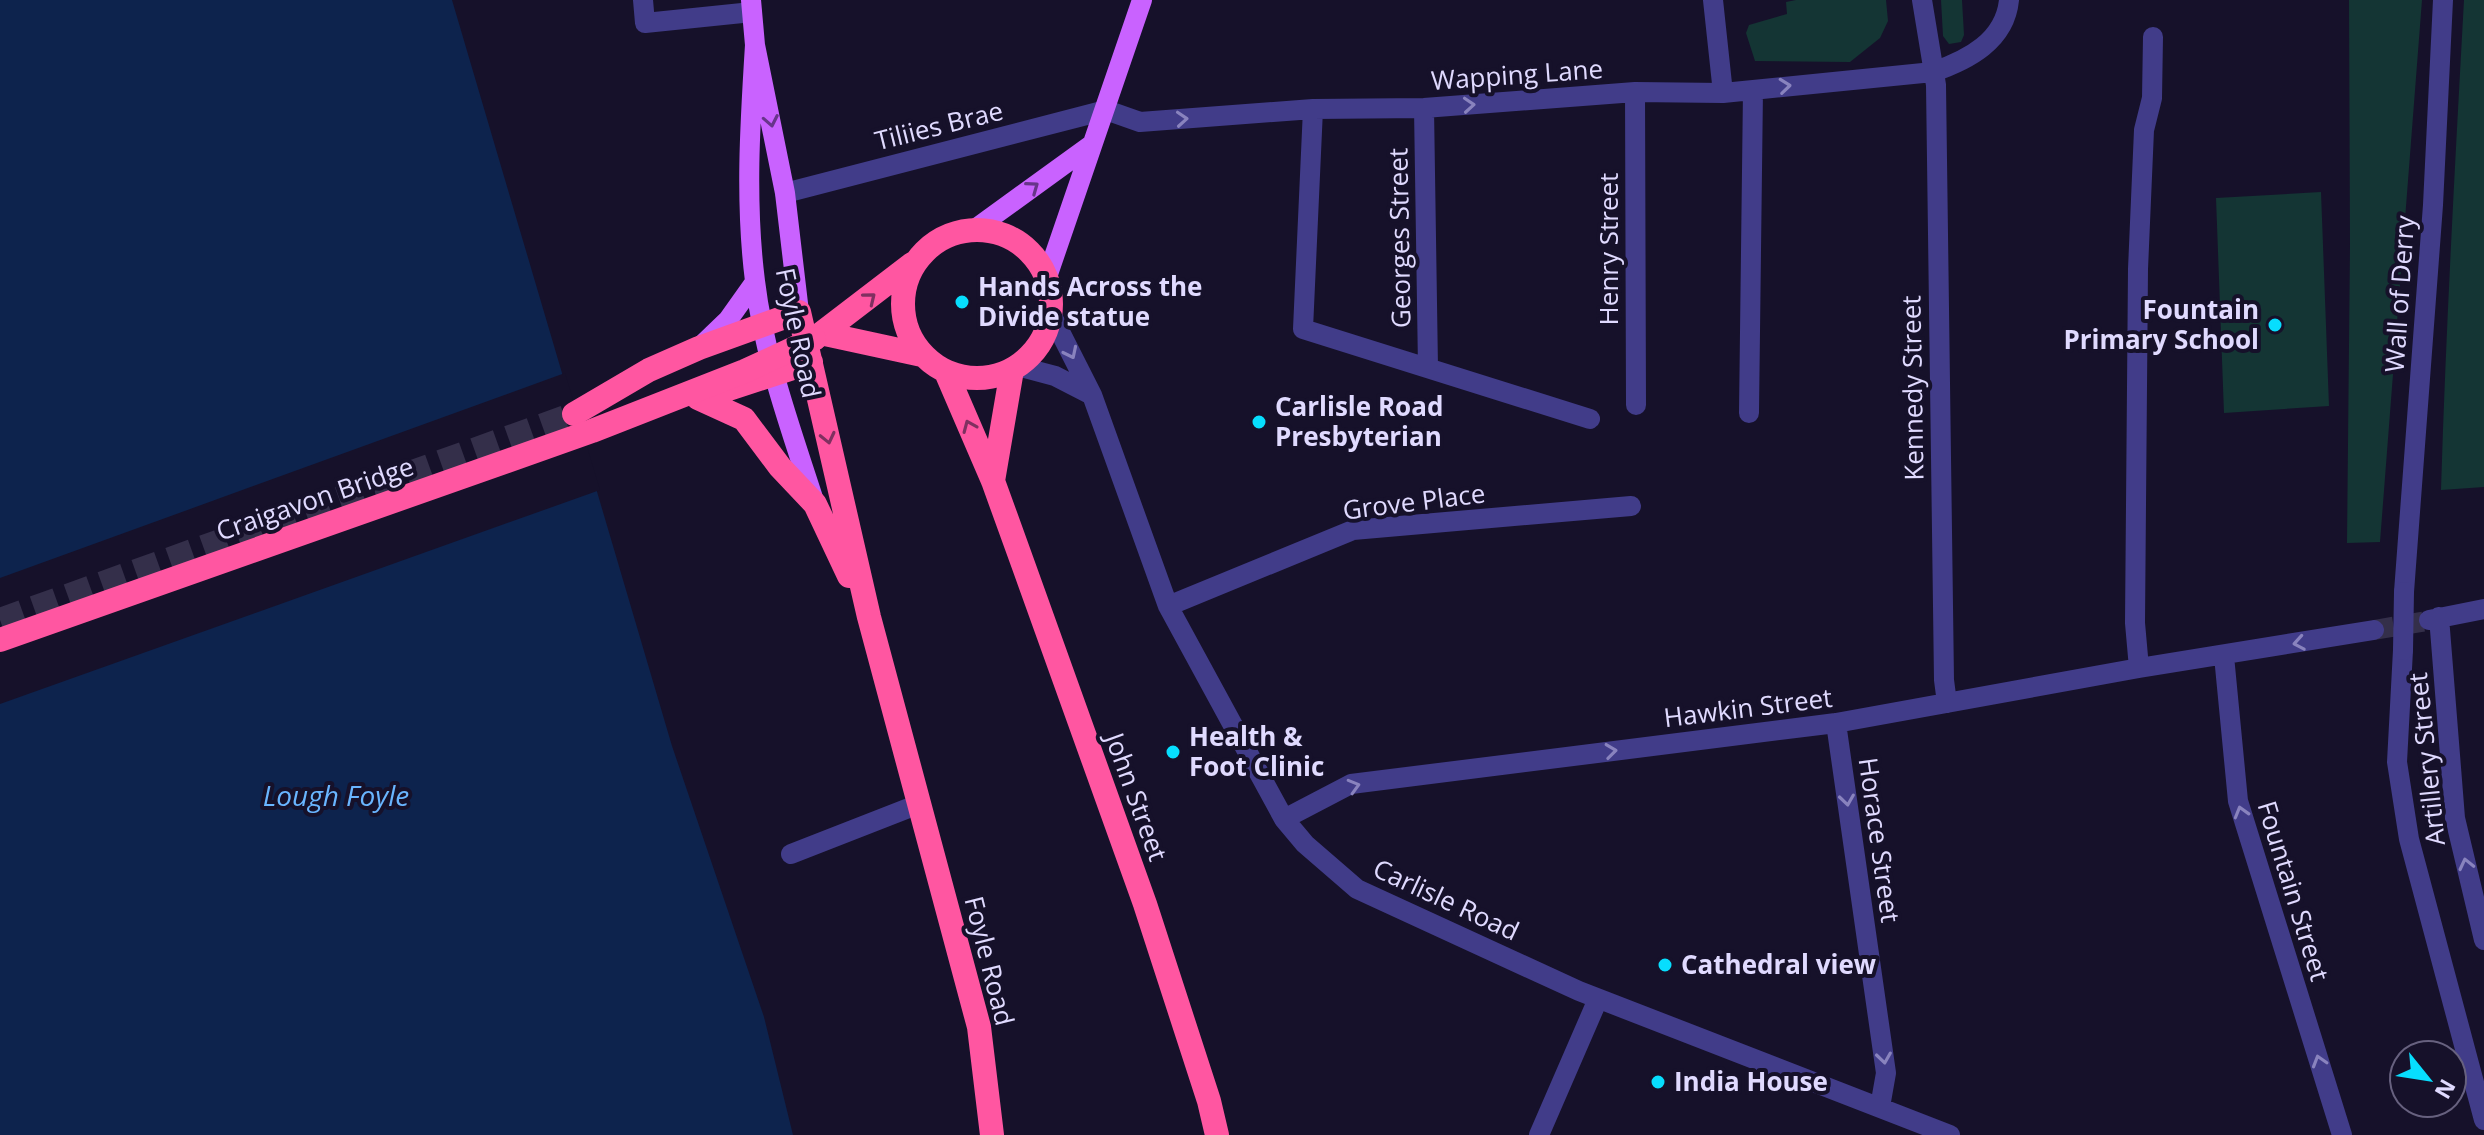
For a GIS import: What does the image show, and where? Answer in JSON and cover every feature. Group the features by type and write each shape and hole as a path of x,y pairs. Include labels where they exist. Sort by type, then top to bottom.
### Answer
{"highway":[{"path":"975,229 999,232 1021,243 1036,258 1047,277 1050,312 1041,342 1029,358 993,377 967,378 946,372 922,355 908,333 902,308 904,285 914,263 930,245 952,233 975,229"},
{"name":"Craigavon Bridge","path":"799,312 699,348 649,370 574,414 671,407 775,375 817,345 914,263"},
{"name":"Foyle Road","path":"799,312 817,345 869,617 979,1027 992,1135"},
{"path":"817,345 922,355"},
{"name":"Craigavon Bridge","path":"0,640 592,431 817,345"},
{"name":"John Street","path":"993,481 1015,368"},
{"name":"John Street","path":"946,372 993,481 1145,904 1209,1101 1217,1135"},
{"path":"698,398 744,419 780,467 815,504"},
{"name":"Foyle Road","path":"815,504 869,617"}],"main road":[{"path":"1047,277 1142,0"},
{"name":"Foyle Road","path":"752,6 755,45 785,193 799,312"},
{"name":"Foyle Road","path":"755,45 748,145 755,282 775,375 815,504"},
{"path":"975,229 1091,145"},
{"path":"699,348 728,320 755,282"}],"street":[{"path":"643,0 645,23 752,6"},
{"path":"1713,0 1723,93"},
{"name":"Kennedy Street","path":"1922,0 1936,85 1938,368 1947,703"},
{"name":"Wapping Lane","path":"1106,110 1140,122 1313,109 1424,108 1635,92 1723,93 1933,72 1963,61 1991,41 2007,14 2009,0"},
{"name":"Wall of Derry","path":"2443,0 2433,205 2404,592 2397,762 2409,839 2484,1120"},
{"path":"2139,668 2135,623 2138,269 2144,130 2152,98 2153,37"},
{"path":"1749,413 1753,90"},
{"name":"Henry Street","path":"1635,92 1636,405"},
{"name":"Georges Street","path":"1424,108 1428,368"},
{"path":"1313,109 1303,329 1590,419"},
{"name":"Tiliies Brae","path":"785,193 1106,110"},
{"name":"Carlisle Road","path":"1050,312 1092,395 1168,606 1284,819 1305,844 1357,889 1598,999 1950,1135"},
{"path":"1015,368 1055,376 1092,395"},
{"name":"Grove Place","path":"1168,606 1353,530 1631,506"},
{"name":"Artillery Street","path":"2484,609 2433,619 2455,818 2484,940"},
{"name":"Hawkin Street","path":"1284,819 1351,784 1836,723 2139,668 2374,630"},
{"name":"Fountain Street","path":"2224,656 2238,801 2342,1135"},
{"name":"Horace Street","path":"1836,723 1886,1073 1880,1107"},
{"path":"791,854 919,804"},
{"path":"1539,1135 1598,999"}],"green space":[{"path":"1886,0 1888,21 1880,38 1850,62 1755,61 1746,33 1749,25 1787,14 1786,2"},
{"path":"1941,0 1962,0 1964,35 1961,42 1949,44 1943,36"},
{"path":"2349,0 2422,0 2380,542 2347,543 2350,246"},
{"path":"2464,0 2484,0 2484,487 2441,490 2448,307"},
{"path":"2321,192 2329,406 2224,413 2216,198"}],"water":[{"name":"Lough Foyle","path":"0,0 452,0 672,746 764,1017 793,1135 0,1135"}],"pier":[{"path":"565,373 600,490 0,704 0,578"}],"tunnel":[{"path":"0,620 574,414"},
{"path":"2374,630 2427,621"}],"place":[{"name":"Hands Across the Divide statue","path":"962,302"},
{"name":"Fountain Primary School","path":"2275,325"},
{"name":"Carlisle Road Presbyterian","path":"1259,422"},
{"name":"Health & Foot Clinic","path":"1173,752"},
{"name":"Cathedral view","path":"1665,965"},
{"name":"India House","path":"1658,1082"}]}
